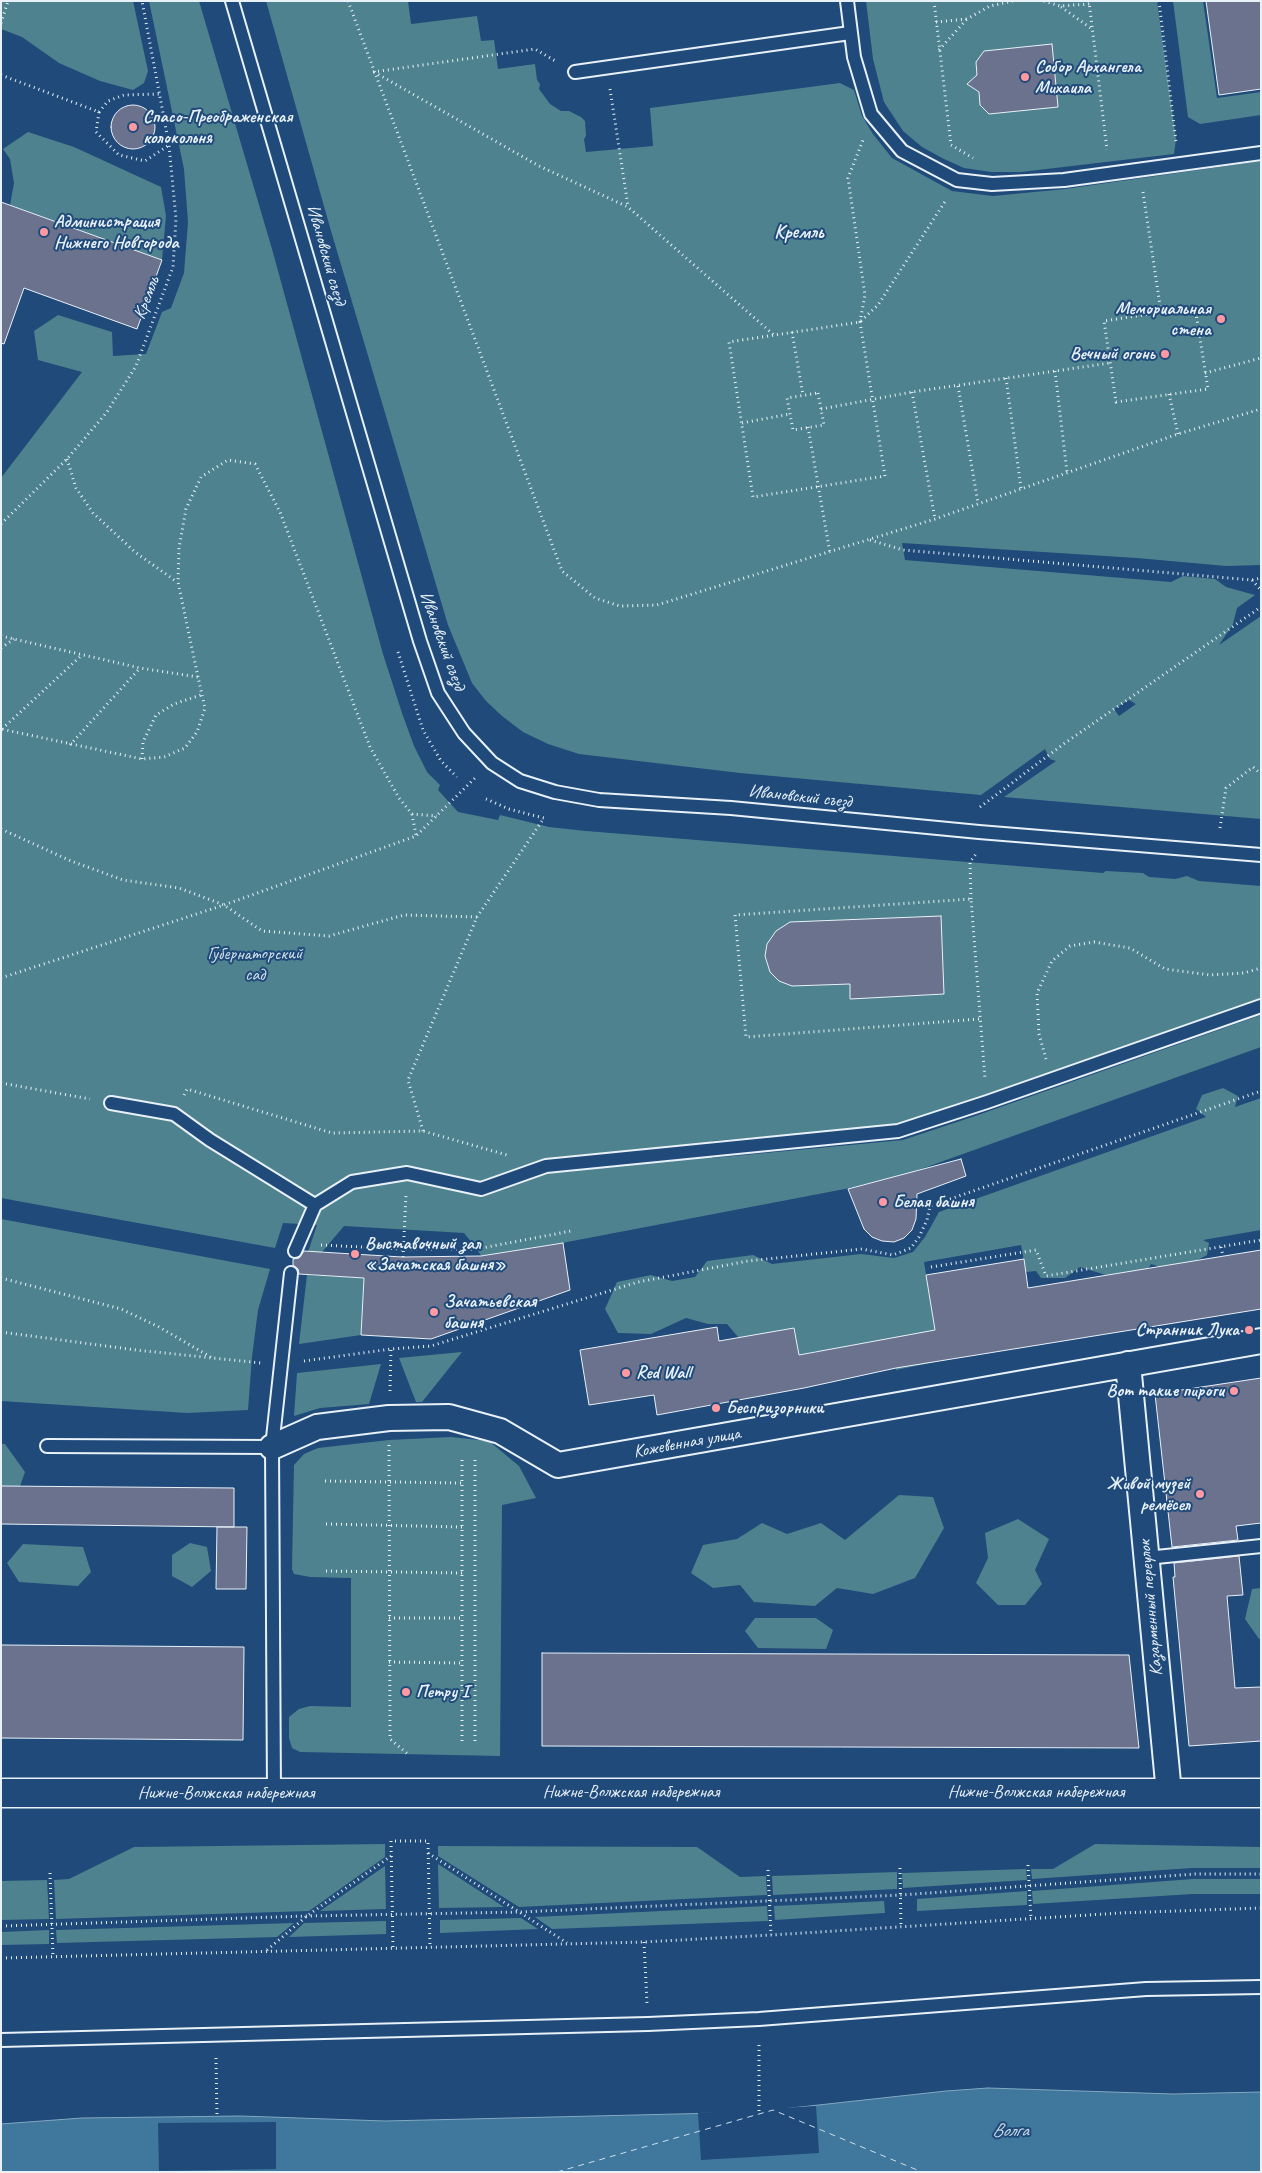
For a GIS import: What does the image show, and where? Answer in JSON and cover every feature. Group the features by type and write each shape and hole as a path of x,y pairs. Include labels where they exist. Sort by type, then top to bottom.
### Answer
{"main road":[{"name":"Нижне-Волжская набережная","path":"1,1793 1261,1793"}],"street":[{"name":"Кожевенная улица","path":"272,1447 317,1428 389,1418 449,1417 500,1431 558,1465 1261,1341"},
{"name":"Казарменный переулок","path":"1128,1364 1169,1792"}],"lane":[{"name":"Ивановский съезд","path":"232,1 420,641 438,693 464,733 492,763 520,781 555,792 599,800 731,808 979,832 1261,855"},
{"path":"847,1 854,57 871,114 902,150 957,180 992,184 1064,180 1261,153"},
{"path":"575,72 850,34"},
{"path":"295,1251 315,1205 352,1182 407,1174 481,1189 546,1166 898,1131 987,1102 1261,1006"},
{"path":"111,1103 174,1114 210,1140 315,1205"},
{"path":"274,1793 272,1447 291,1273"},
{"path":"47,1446 272,1447"},
{"path":"1147,1558 1261,1546"},
{"path":"1,2040 667,2023 759,2019 1146,1989 1261,1987"}],"path":[{"path":"1,23 8,1"},
{"name":"Кремль","path":"1,524 67,459 108,412 136,366 173,267 176,219 169,145 142,1"},
{"path":"348,1 373,72 562,571 594,598 620,606 657,605 935,519 1178,434 1261,408"},
{"path":"934,1 951,145 968,156 981,160"},
{"path":"939,50 967,19 990,6 1013,1"},
{"path":"1044,1 1060,6 1093,30"},
{"path":"1159,1 1176,139"},
{"path":"1060,6 1090,2 1107,150"},
{"path":"936,22 967,19"},
{"path":"373,72 535,49"},
{"path":"373,72 539,166 628,207 774,336"},
{"path":"1,75 99,112"},
{"path":"160,94 124,95 108,101 99,112 96,132 118,155 145,160 169,145"},
{"path":"613,112 628,207"},
{"path":"863,140 848,178 865,295 860,322 885,476 753,497 729,342 860,322 878,305 948,197"},
{"path":"1142,184 1161,312"},
{"path":"1195,307 1208,389 1116,402 1110,363 1104,321 1195,307"},
{"path":"792,332 803,395"},
{"path":"1205,373 1261,358"},
{"path":"821,409 912,392 1110,363"},
{"path":"1055,371 1067,472"},
{"path":"1006,378 1021,488"},
{"path":"958,386 978,504"},
{"path":"912,392 935,519"},
{"path":"818,393 824,425 793,430 788,398 803,395 818,393"},
{"path":"1169,394 1178,434"},
{"path":"742,423 790,414"},
{"path":"808,428 830,553"},
{"path":"67,459 76,488 93,513 135,552 178,582"},
{"path":"1,729 142,759 164,757 185,748 198,732 205,708 178,582 179,548 186,509 201,477 228,460 255,464 280,512 370,747 399,798 412,814 416,836"},
{"path":"869,540 903,550 1252,580 1261,578"},
{"path":"1252,580 1261,590"},
{"path":"980,807 1065,743 1261,606"},
{"path":"1,636 140,668 198,678"},
{"path":"1,648 14,639"},
{"path":"1,729 82,654"},
{"path":"70,745 140,668"},
{"path":"142,759 144,742 156,715 174,704 201,694"},
{"path":"1,978 224,905 416,836 492,763"},
{"path":"1220,828 1226,788 1253,767 1261,774"},
{"path":"423,1131 408,1080 478,916 544,818 509,809 486,799"},
{"path":"412,814 437,816"},
{"path":"1,829 71,862 123,880 180,888 224,905 262,931 329,936 404,915 478,916"},
{"path":"977,853 970,862 971,899 987,1102"},
{"path":"971,899 736,916 746,1037 979,1019"},
{"path":"1053,1079 1038,1034 1037,993 1052,961 1070,946 1094,942 1130,948 1165,969 1210,975 1244,973 1261,968"},
{"path":"1,1083 111,1103"},
{"path":"174,1114 187,1089 332,1133 423,1131 546,1166"},
{"path":"1,1332 216,1359 280,1364 392,1349 431,1346 638,1282 739,1263 862,1248 893,1255 911,1248 927,1220 930,1206 1261,1091"},
{"path":"402,1257 406,1210"},
{"path":"327,1247 477,1249 570,1231"},
{"path":"931,1268 1036,1250 1046,1276 1261,1240"},
{"path":"1221,1247 1223,1256"},
{"path":"1,1278 121,1309 159,1327 216,1359"},
{"path":"389,1396 392,1349"},
{"path":"462,1460 462,1741"},
{"path":"475,1460 475,1741"},
{"path":"389,1475 390,1740 409,1755"},
{"path":"325,1481 462,1483"},
{"path":"326,1524 462,1527"},
{"path":"326,1570 462,1573"},
{"path":"389,1618 462,1618"},
{"path":"389,1662 462,1663"},
{"path":"408,1835 408,1841"},
{"path":"393,1947 391,1841 428,1841 430,1946"},
{"path":"428,1853 567,1944"},
{"path":"266,1950 307,1916 392,1856"},
{"path":"1028,1865 1031,1919"},
{"path":"900,1868 901,1928"},
{"path":"768,1870 771,1936"},
{"path":"50,1874 53,1957"},
{"path":"1,1926 307,1916 520,1912 900,1895 1195,1874 1261,1874"},
{"path":"1,1958 644,1942 771,1936 1120,1913 1261,1908"},
{"path":"644,1942 648,2010"},
{"path":"759,2111 760,2034"},
{"path":"215,2050 217,2117"}],"green space":[{"path":"1,1 133,1 148,71 144,83 133,90 100,81 59,63 22,37 1,29"},
{"name":"Губернаторский сад","path":"149,1 199,1 272,249 383,654 414,746 427,772 440,785 438,790 458,812 498,820 500,815 549,827 586,831 1103,873 1106,871 1143,873 1149,877 1175,879 1187,876 1199,881 1261,886 1261,999 1257,1011 1186,1033 1177,1028 898,1125 712,1141 712,1158 903,1140 1261,1015 1261,1047 910,1173 850,1188 562,1243 481,1256 464,1233 344,1226 322,1252 308,1252 317,1225 283,1223 275,1248 1,1198 1,478 82,372 38,360 34,331 58,315 112,332 113,356 146,354 162,312 171,308 184,273 188,222 184,169"},
{"path":"266,1 408,1 411,24 477,16 481,41 494,40 498,69 535,64 537,80 540,84 539,89 550,104 561,111 569,111 585,121 586,136 584,139 586,152 653,146 650,108 840,83 854,90 862,116 873,134 892,158 952,191 993,196 1065,189 1261,161 1261,565 1226,566 1137,558 902,543 905,560 1171,582 1183,576 1215,579 1226,587 1255,595 1237,608 1233,624 1219,645 1261,616 1261,819 1004,797 1056,761 1050,759 1045,749 981,795 740,773 579,754 548,744 523,732 486,701 472,683 448,625 331,231","holes":["1129,700 1136,704 1119,716 1114,709"]},
{"path":"866,1 1157,1 1176,139 1174,154 1021,172 991,172 964,168 944,159 922,147 903,131 884,102 873,59"},
{"path":"1173,1 1203,1 1217,98 1261,92 1261,115 1200,124 1188,117"},
{"path":"28,132 74,147 161,187 166,216 162,260 10,205 14,183 10,159 3,149"},
{"path":"1223,1088 1238,1096 1235,1107 1261,1098 1261,1230 1203,1240 1209,1243 1207,1255 1176,1272 1151,1264 1143,1278 1122,1280 1080,1267 1065,1278 1041,1278 1036,1271 1026,1272 1021,1245 924,1262 940,1361 896,1370 895,1363 872,1367 819,1351 799,1355 751,1352 727,1324 708,1324 686,1318 651,1334 618,1333 605,1309 617,1282 651,1275 672,1281 695,1277 707,1261 753,1255 772,1264 861,1254 894,1258 913,1252 925,1237 939,1212 1206,1117 1196,1109 1202,1095"},
{"path":"1,1219 270,1269 258,1310 248,1410 187,1413 1,1401"},
{"path":"307,1275 364,1278 361,1335 299,1344"},
{"path":"462,1352 422,1402 416,1402 399,1358"},
{"path":"381,1364 369,1404 320,1408 294,1416 297,1373"},
{"path":"451,1437 489,1441 519,1466 536,1498 502,1505 500,1756 300,1752 292,1748 289,1738 289,1717 299,1709 310,1706 351,1707 351,1578 310,1577 294,1574 292,1569 294,1465 304,1454 318,1448 389,1440"},
{"path":"1,1444 5,1444 25,1472 18,1492 1,1493"},
{"path":"899,1495 933,1497 944,1528 915,1578 873,1594 837,1588 815,1606 754,1602 740,1585 713,1588 691,1573 703,1545 737,1539 762,1523 787,1534 821,1523 845,1540"},
{"path":"1018,1519 1049,1539 1035,1570 1042,1584 1025,1605 998,1605 976,1583 988,1558 985,1533"},
{"path":"190,1543 207,1547 211,1571 192,1587 172,1576 172,1555"},
{"path":"23,1544 83,1547 91,1572 78,1586 19,1582 7,1563"},
{"path":"1261,1588 1261,1639 1259,1639 1245,1619 1252,1589"},
{"path":"755,1618 816,1618 833,1630 826,1649 758,1648 745,1631"},
{"path":"385,1844 385,1857 309,1911 56,1919 54,1880 69,1879 134,1847"},
{"path":"1095,1844 1261,1847 1261,1868 1192,1868 1032,1879 1031,1869 1053,1869"},
{"path":"438,1846 697,1847 740,1877 766,1876 767,1895 519,1907 438,1856"},
{"path":"438,1864 504,1907 439,1908"},
{"path":"385,1866 386,1909 320,1911"},
{"path":"1026,1869 1027,1880 903,1888 902,1873"},
{"path":"897,1872 897,1889 773,1895 772,1876"},
{"path":"1193,1879 1261,1879 1261,1894 1193,1894 1033,1904 1032,1891"},
{"path":"47,1880 49,1919 1,1920 1,1881"},
{"path":"1027,1891 1027,1905 917,1911 917,1899"},
{"path":"884,1901 885,1913 775,1920 774,1906"},
{"path":"767,1906 768,1921 552,1929 535,1917"},
{"path":"521,1918 538,1929 440,1933 440,1920"},
{"path":"386,1921 386,1934 289,1937 304,1923"},
{"path":"294,1923 277,1937 57,1943 56,1930"},
{"path":"49,1930 49,1944 1,1945 1,1932"}],"water":[{"name":"Волга","path":"988,2088 1173,2094 1261,2092 1261,2172 1,2172 1,2124 82,2118 241,2116 385,2121 719,2113 773,2110"}],"pier":[{"path":"816,2106 819,2153 701,2160 698,2113"},
{"path":"276,2122 276,2169 159,2171 158,2123"}],"building":[{"path":"1206,1 1261,1 1261,89 1219,95"},
{"name":"Собор Архангела Михаила","path":"1052,44 1058,107 989,114 980,105 979,92 967,84 977,75 976,62 984,51"},
{"name":"Спасо-Преображенская колокольня","path":"129,105 137,105 149,111 155,127 149,143 137,149 129,149 117,143 111,131 111,123 117,111"},
{"name":"Администрация Нижнего Новгорода","path":"1,202 162,260 137,329 24,288 4,344 1,343"},
{"path":"941,916 944,994 850,999 850,984 792,986 779,981 770,972 765,956 767,944 776,931 790,922"},
{"name":"Белая башня","path":"961,1159 966,1176 917,1194 916,1219 912,1230 904,1238 894,1242 882,1241 872,1237 864,1229 848,1189"},
{"name":"Зачатьевская башня","path":"563,1243 570,1290 431,1339 361,1335 364,1278 299,1274 298,1269 293,1265 293,1259 299,1258 304,1251 402,1257 481,1256"},
{"path":"1261,1250 1261,1309 896,1368 804,1388 657,1415 654,1395 589,1405 580,1350 717,1327 719,1341 794,1328 799,1355 935,1330 926,1275 1024,1259 1028,1288"},
{"path":"1261,1378 1261,1523 1236,1526 1238,1540 1172,1547 1155,1394"},
{"path":"1,1486 234,1488 234,1527 1,1524"},
{"path":"217,1527 247,1527 246,1589 216,1589"},
{"path":"1239,1556 1243,1595 1227,1596 1235,1688 1261,1687 1261,1741 1189,1746 1173,1577 1175,1577 1174,1563"},
{"path":"1,1645 244,1647 243,1740 1,1738"},
{"path":"542,1653 1129,1655 1139,1748 542,1746"}],"ferry route":[{"path":"557,2172 773,2110 922,2172"}],"place":[{"name":"Собор Архангела Михаила","path":"1025,77"},
{"name":"Спасо-Преображенская колокольня","path":"133,127"},
{"name":"Администрация Нижнего Новгорода","path":"44,232"},
{"name":"Мемориальная стена","path":"1221,319"},
{"name":"Вечный огонь","path":"1165,354"},
{"name":"Белая башня","path":"883,1202"},
{"name":"Выставочный зал «Зачатская башня»","path":"355,1254"},
{"name":"Зачатьевская башня","path":"434,1312"},
{"name":"Странник Лука","path":"1249,1330"},
{"name":"Red Wall","path":"626,1373"},
{"name":"Вот такие пироги","path":"1234,1391"},
{"name":"Беспризорники","path":"716,1408"},
{"name":"Живой музей ремёсел","path":"1200,1494"},
{"name":"Петру I","path":"406,1692"}],"district":[{"name":"Кремль","path":"799,233"}]}
